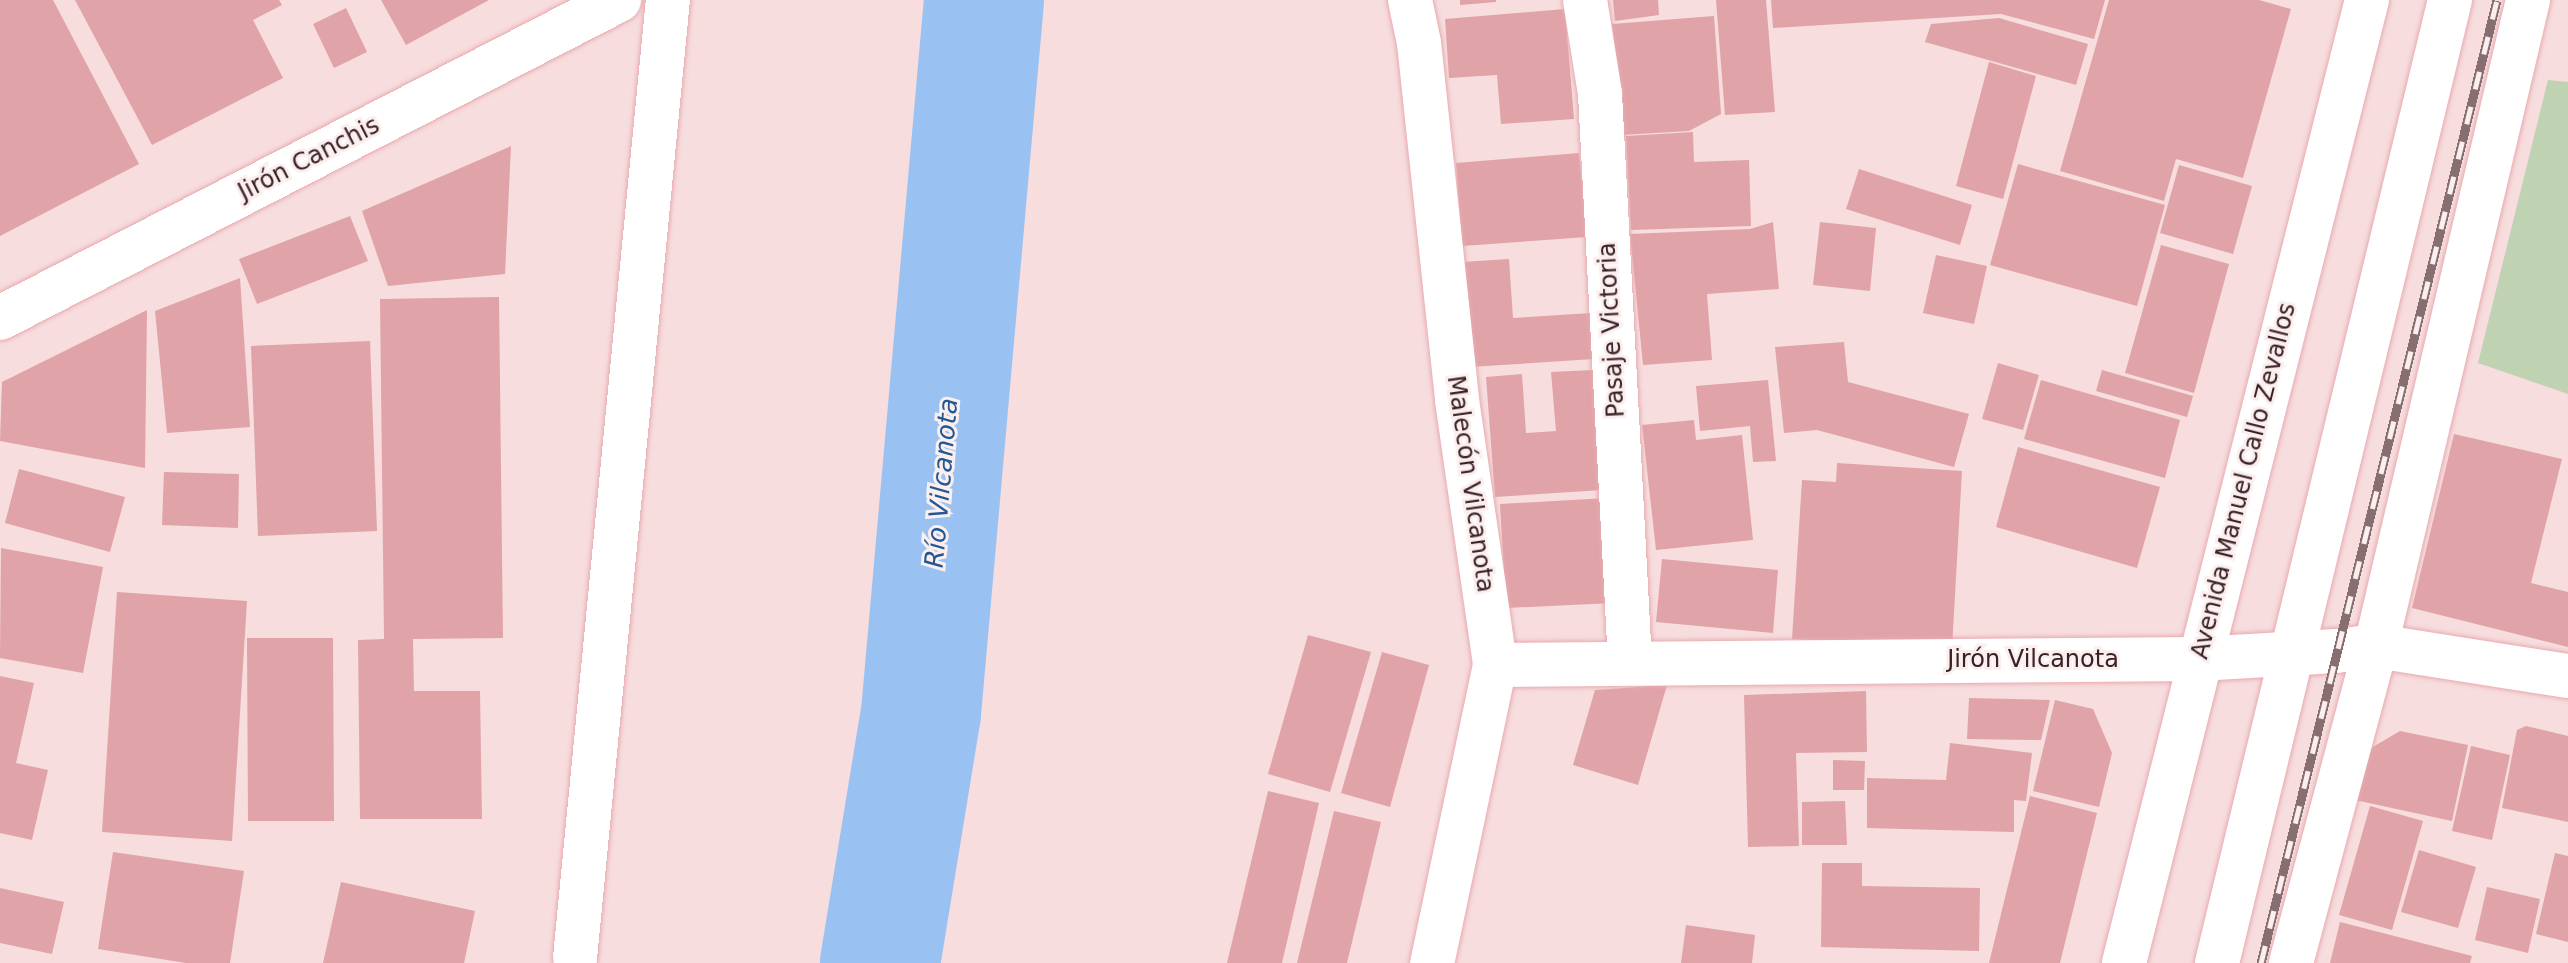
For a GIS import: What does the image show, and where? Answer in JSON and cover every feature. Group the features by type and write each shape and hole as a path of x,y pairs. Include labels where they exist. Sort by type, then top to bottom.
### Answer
{"street":[{"name":"Jirón Canchis","path":"0,318 619,0"},
{"path":"575,958 668,0"},
{"name":"Malecón Vilcanota","path":"1410,0 1419,43 1457,400 1495,665 1432,963"},
{"name":"Pasaje Victoria","path":"1585,0 1600,94 1630,662"},
{"name":"Avenida Manuel Callo Zevallos","path":"2124,963 2198,659 2367,0"},
{"path":"2217,963 2450,0"},
{"path":"2291,963 2376,646 2528,0"},
{"name":"Jirón Vilcanota","path":"1495,665 2198,659 2376,646 2568,676"}],"green space":[{"path":"2548,80 2568,82 2568,394 2478,363"}],"building":[{"path":"0,0 53,0 139,164 0,236"},
{"path":"75,0 279,0 282,5 253,20 283,78 152,145"},
{"path":"381,0 489,0 406,45"},
{"path":"1460,0 1496,0 1496,2 1460,5"},
{"path":"1613,0 1658,0 1659,15 1615,21"},
{"path":"1716,0 1766,0 1775,112 1725,115"},
{"path":"1771,0 2105,0 2094,39 2001,14 1773,28"},
{"path":"2109,0 2259,0 2291,9 2243,178 2176,159 2164,201 2060,171"},
{"path":"346,8 367,52 334,68 313,24"},
{"path":"1565,9 1574,119 1501,124 1497,75 1449,78 1445,19"},
{"path":"1714,16 1721,114 1689,131 1622,135 1612,24"},
{"path":"1999,18 2088,44 2076,85 1925,42 1931,24"},
{"path":"1989,62 2036,76 2003,199 1956,186"},
{"path":"1693,132 1694,162 1749,160 1751,226 1631,230 1626,136"},
{"path":"511,146 505,274 388,286 362,211"},
{"path":"1579,153 1587,237 1462,246 1456,163"},
{"path":"2018,164 2165,205 2137,306 1990,265"},
{"path":"2179,165 2252,186 2233,254 2160,233"},
{"path":"1859,169 1972,205 1960,245 1846,209"},
{"path":"350,216 368,261 257,304 239,259"},
{"path":"1773,222 1779,289 1707,294 1712,360 1643,365 1630,234 1750,229"},
{"path":"1820,222 1876,228 1870,291 1813,285"},
{"path":"2161,245 2229,264 2194,393 2125,373"},
{"path":"1936,255 1987,266 1974,324 1923,313"},
{"path":"1509,259 1513,318 1591,313 1594,359 1470,367 1462,262"},
{"path":"240,278 250,427 167,433 155,311"},
{"path":"499,297 503,638 413,639 414,691 480,691 482,819 360,819 358,640 384,639 380,299"},
{"path":"147,310 145,468 0,441 2,382"},
{"path":"370,341 377,531 258,536 251,346"},
{"path":"1844,342 1848,382 1969,414 1954,467 1817,430 1784,433 1775,347"},
{"path":"1998,363 2039,375 2023,430 1982,419"},
{"path":"1593,370 1602,490 1495,497 1486,377 1522,374 1526,433 1556,431 1551,372"},
{"path":"2102,370 2193,396 2187,417 2096,391"},
{"path":"1768,380 1776,461 1753,462 1750,426 1700,431 1696,386"},
{"path":"2041,380 2180,420 2165,478 2024,439"},
{"path":"1694,420 1696,440 1742,435 1753,540 1656,550 1642,425"},
{"path":"2454,434 2562,459 2531,583 2568,592 2568,647 2412,608"},
{"path":"2018,447 2160,487 2137,568 1996,527"},
{"path":"1837,463 1962,471 1952,648 1792,639 1802,480 1836,482"},
{"path":"19,469 125,497 110,552 5,523"},
{"path":"164,472 239,474 238,528 162,525"},
{"path":"1607,498 1613,603 1506,608 1500,504"},
{"path":"1,548 103,567 83,673 0,658"},
{"path":"1662,559 1778,570 1773,633 1656,622"},
{"path":"117,592 247,601 232,841 102,832"},
{"path":"1308,635 1371,652 1330,792 1268,774"},
{"path":"247,638 333,638 334,821 248,821"},
{"path":"1382,652 1429,665 1390,807 1341,793"},
{"path":"0,676 34,683 16,763 48,770 32,840 0,833"},
{"path":"1667,685 1638,785 1573,765 1595,690"},
{"path":"1866,691 1867,752 1796,753 1799,846 1748,847 1744,695"},
{"path":"1969,698 2050,700 2041,740 1967,739"},
{"path":"2055,700 2093,709 2112,753 2099,807 2033,791"},
{"path":"2526,726 2568,736 2568,822 2502,808 2517,730"},
{"path":"2400,731 2468,745 2452,821 2355,800 2366,751"},
{"path":"1950,743 2032,753 2026,801 2014,800 2014,832 1867,828 1867,778 1946,780"},
{"path":"2471,746 2510,755 2492,840 2452,831"},
{"path":"1833,760 1865,761 1864,790 1833,790"},
{"path":"1268,791 1319,803 1282,963 1227,963"},
{"path":"2030,796 2097,813 2060,963 1989,963"},
{"path":"1845,801 1847,845 1802,845 1802,802"},
{"path":"2370,806 2423,821 2392,930 2339,915"},
{"path":"1334,811 1381,822 1347,963 1297,963"},
{"path":"2419,850 2476,867 2458,928 2401,912"},
{"path":"113,852 244,871 230,963 186,963 98,949"},
{"path":"2555,853 2568,856 2568,942 2536,934"},
{"path":"1822,863 1862,863 1862,886 1980,888 1979,951 1821,947"},
{"path":"341,882 475,911 464,963 323,963"},
{"path":"2487,887 2540,899 2528,953 2475,940"},
{"path":"0,888 64,902 52,954 0,943"},
{"path":"2340,922 2472,956 2470,963 2330,963"},
{"path":"1686,925 1755,935 1752,963 1681,963"}],"waterway":[{"name":"Río Vilcanota","path":"880,963 921,713 984,0"}],"railway":[{"path":"2261,963 2497,0"}]}
